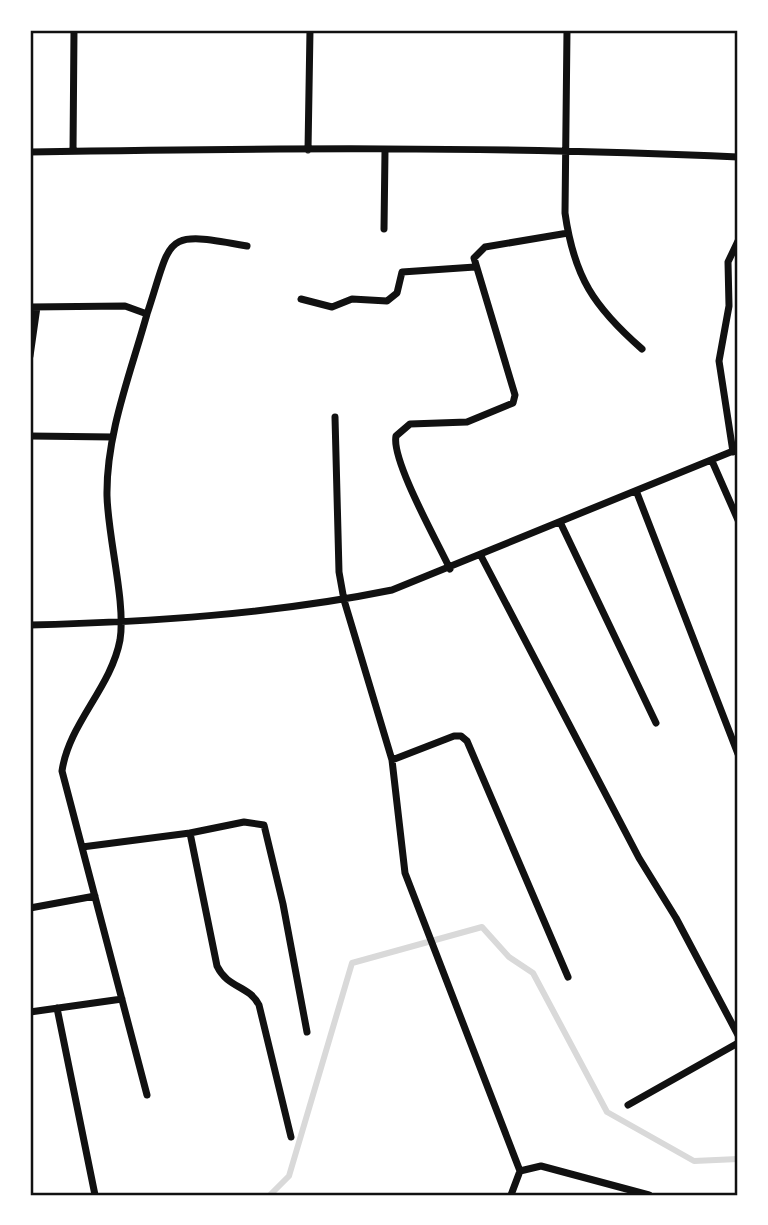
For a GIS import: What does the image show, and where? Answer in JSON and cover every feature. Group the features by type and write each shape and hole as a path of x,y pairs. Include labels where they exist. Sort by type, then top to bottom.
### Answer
{"street":[{"path":"73,151 74,30"},
{"path":"308,150 310,30"},
{"path":"567,30 568,233 593,299 614,324 642,349"},
{"path":"30,152 385,150 738,157"},
{"path":"384,229 385,150"},
{"path":"450,569 407,477 395,442 399,432 410,424 467,422 513,403 515,395 474,258 485,247 568,233"},
{"path":"148,1095 62,771 64,758 111,668 120,638 121,621 107,496 109,451 147,314 167,254 172,245 181,239 196,236 247,246"},
{"path":"30,625 121,621 344,600 392,590 561,524 736,450 719,361 729,306 728,262 738,241"},
{"path":"301,299 326,307 352,299 387,301 397,293 402,272 475,267"},
{"path":"30,356 33,307 125,306 147,314"},
{"path":"335,417 337,544 344,600 392,760 401,854 438,962 520,1171 511,1195"},
{"path":"30,436 113,437"},
{"path":"712,461 738,520"},
{"path":"637,493 738,754"},
{"path":"561,524 656,723"},
{"path":"481,556 639,858 677,918 738,1035"},
{"path":"392,760 454,736 461,736 467,741 568,977"},
{"path":"82,847 190,833 244,822 264,825 278,881 307,1032"},
{"path":"190,833 217,966 223,978 248,992 259,1005 291,1137"},
{"path":"30,908 95,896"},
{"path":"30,1012 122,999"},
{"path":"57,1008 96,1195"},
{"path":"628,1105 738,1043"},
{"path":"520,1171 541,1166 649,1195"}],"waterway":[{"path":"270,1195 289,1176 352,963 482,927 509,957 533,973 607,1112 694,1161 738,1159"}]}
